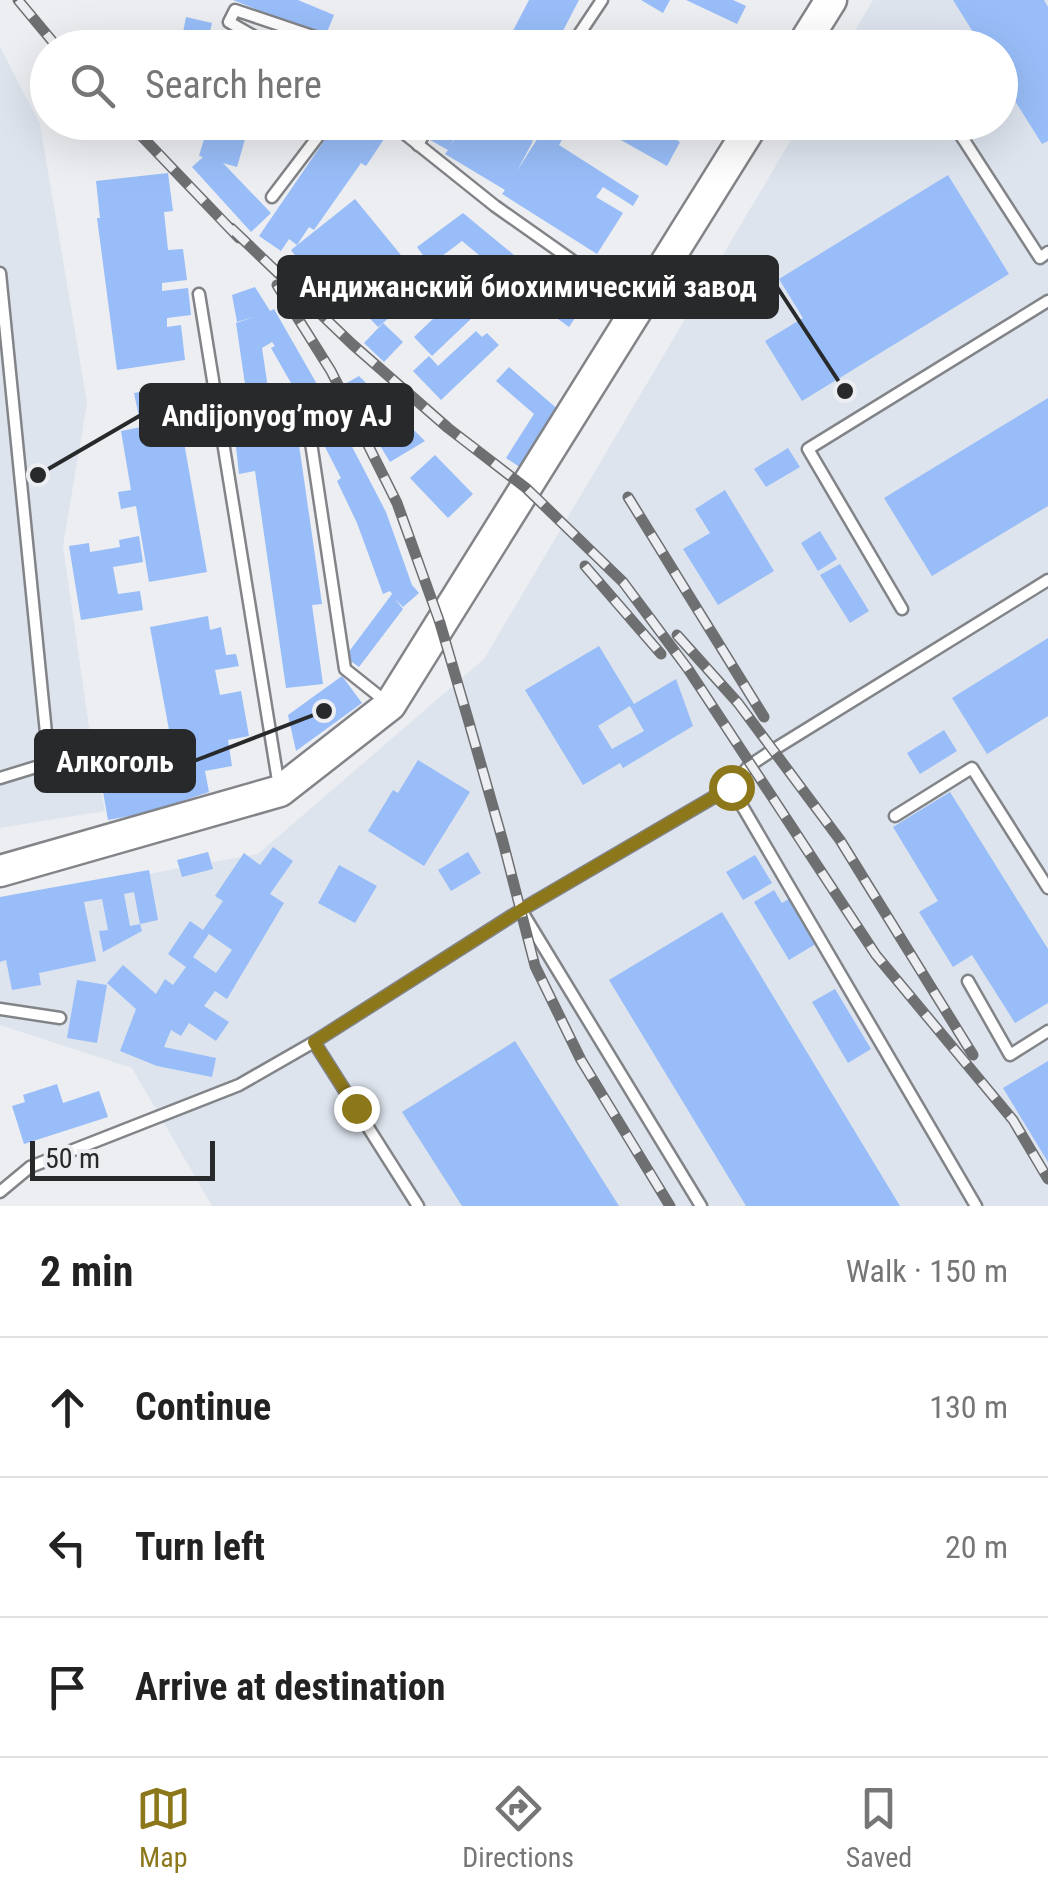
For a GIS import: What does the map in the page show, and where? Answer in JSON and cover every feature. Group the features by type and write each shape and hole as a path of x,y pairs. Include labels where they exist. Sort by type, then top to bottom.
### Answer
{"street":[{"path":"810,30 825,2"},
{"path":"0,871 280,791 390,704 743,140"}],"lane":[{"path":"582,30 602,0"},
{"path":"243,30 229,22 234,5 300,30"},
{"path":"272,197 315,140"},
{"path":"412,140 495,206 639,307"},
{"path":"418,145 421,140"},
{"path":"964,140 1040,258 1048,252"},
{"path":"0,273 50,763 0,778"},
{"path":"200,294 280,791"},
{"path":"902,609 808,449 1048,301"},
{"path":"310,436 344,670 390,704"},
{"path":"0,1192 30,1168 239,1085 314,1042 521,910 731,787 749,766 773,750 1048,580"},
{"path":"895,816 972,768 1048,888"},
{"path":"731,787 976,1206"},
{"path":"521,910 702,1206"},
{"path":"968,981 1010,1055 1048,1031"},
{"path":"0,1009 60,1018"},
{"path":"314,1042 418,1206"}],"shaded area":[{"path":"873,0 1048,0 1048,1206 212,1206 132,1068 0,1025 0,901 258,854 484,659 791,140 1018,140 1018,30 855,30"},
{"path":"0,47 30,105 30,140 43,140 87,403 63,546 105,811 0,828"}],"building":[{"path":"233,0 298,0 334,15 328,30 308,30"},
{"path":"529,0 579,0 563,30 513,30"},
{"path":"641,0 670,0 663,13"},
{"path":"686,0 733,0 746,6 737,24"},
{"path":"953,0 1044,0 1048,7 1048,141 1042,144 1018,106 1018,30 972,30"},
{"path":"186,17 212,23 210,30 183,30"},
{"path":"204,140 245,140 237,167 223,163 271,213 251,232 192,167 203,157 199,156"},
{"path":"325,140 383,140 366,166 361,163 314,230 309,227 297,245 289,239 281,251 259,236"},
{"path":"430,140 453,140 451,145 454,140 531,140 517,171 537,140 562,140 559,145 639,196 633,206 603,187 596,197 623,213 597,254 502,194 505,190 445,154 448,150"},
{"path":"621,140 677,140 680,142 667,166"},
{"path":"168,173 173,211 164,212 168,250 183,249 187,280 162,283 162,291 188,288 191,315 167,318 167,327 181,325 185,360 117,370 97,218 96,181"},
{"path":"948,175 1009,274 802,401 765,341 803,318 779,279"},
{"path":"355,199 405,260 389,273 392,277 384,283 392,292 423,267 434,281 378,327 353,301 336,315 322,298 331,291 320,278 306,289 294,273 303,266 291,250"},
{"path":"463,213 554,288 526,319 473,275 485,260 462,241 430,265 417,247"},
{"path":"255,287 270,311 274,309 346,435 327,446 271,348 275,346 272,342 262,348 276,442 298,438 322,604 312,605 323,684 286,688 255,471 239,474 236,447 254,445 236,323 257,316 237,322 232,295"},
{"path":"455,298 473,317 432,356 414,337"},
{"path":"566,299 581,309 569,327 554,316"},
{"path":"383,323 403,342 384,362 364,343"},
{"path":"476,331 482,337 487,333 499,345 441,400 413,371 429,356 438,366"},
{"path":"509,367 561,412 521,468 506,458 534,414 496,381"},
{"path":"359,376 425,441 390,462 343,385"},
{"path":"174,386 207,572 149,582 136,506 121,509 118,492 131,490 121,431 141,427 134,393"},
{"path":"1048,398 1048,506 932,576 884,498"},
{"path":"347,437 386,512 412,585 419,593 403,607 394,598 403,609 359,667 345,657 392,594 383,594 337,481 341,478 325,447"},
{"path":"788,448 800,467 766,487 754,469"},
{"path":"435,455 473,494 448,518 410,478"},
{"path":"725,490 774,571 718,605 683,549 710,533 695,509"},
{"path":"820,531 837,559 818,571 801,543"},
{"path":"139,536 143,562 113,567 118,594 140,591 143,610 81,620 69,546 89,543 90,552 120,547 119,540"},
{"path":"840,564 869,611 850,623 820,575"},
{"path":"208,616 210,630 221,627 226,655 236,654 239,666 215,670 220,695 241,691 249,736 228,740 232,766 205,771 209,792 147,813 108,820 96,752 119,748 120,755 172,746 150,627"},
{"path":"1048,638 1048,716 987,754 952,698"},
{"path":"599,646 634,704 676,679 693,726 623,768 620,763 583,785 525,690","holes":["630,706 644,731 612,749 598,726"]},
{"path":"342,676 362,703 296,751 288,715"},
{"path":"944,730 957,751 920,774 907,753"},
{"path":"418,760 470,792 424,866 368,831 393,790 398,793"},
{"path":"950,792 1048,949 1048,1003 1015,1023 972,955 953,967 919,912 938,901 893,827"},
{"path":"273,847 293,861 270,894 284,903 227,999 215,991 204,1006 229,1022 216,1041 189,1023 181,1036 171,1030 164,1047 216,1058 212,1077 157,1066 120,1051 136,1009 107,983 123,965 156,994 165,979 173,985 186,967 168,954 190,921 203,930 223,901 215,896 244,853 260,865","holes":["209,934 232,950 216,973 193,957"]},
{"path":"208,852 213,869 182,877 177,860"},
{"path":"468,852 481,873 451,891 438,870"},
{"path":"755,855 772,883 743,900 726,872"},
{"path":"339,865 377,886 355,923 318,903"},
{"path":"149,870 158,920 140,924 142,931 103,952 99,931 108,930 102,899 84,902 96,961 39,973 41,985 12,990 6,960 0,962 0,897","holes":["134,892 140,924 130,926 124,894"]},
{"path":"774,890 782,903 792,897 819,942 789,960 754,902"},
{"path":"722,912 900,1206 746,1206 609,980"},
{"path":"77,980 107,985 97,1043 67,1038"},
{"path":"835,989 871,1049 848,1063 812,1002"},
{"path":"515,1041 619,1206 462,1206 402,1112"},
{"path":"1048,1061 1048,1162 1003,1088"},
{"path":"57,1084 63,1103 99,1091 108,1117 24,1144 12,1106 25,1102 23,1095"}],"railway":[{"path":"18,0 43,30"},
{"path":"145,140 239,238"},
{"path":"231,228 352,344 448,428 526,488 623,582 688,669 876,955 1013,1120 1048,1179"},
{"path":"277,285 331,371 397,503 440,623 535,966 581,1060 670,1206"},
{"path":"628,497 764,717"},
{"path":"585,566 661,654"},
{"path":"677,635 738,703 840,840 973,1055"}],"place":[{"name":"Андижанский биохимический завод","path":"845,391"},
{"name":"Andijonyog’moy AJ","path":"38,475"},
{"name":"Алкоголь","path":"324,711"}],"route":[{"path":"356,1108 314,1042 521,910 731,787"}]}
